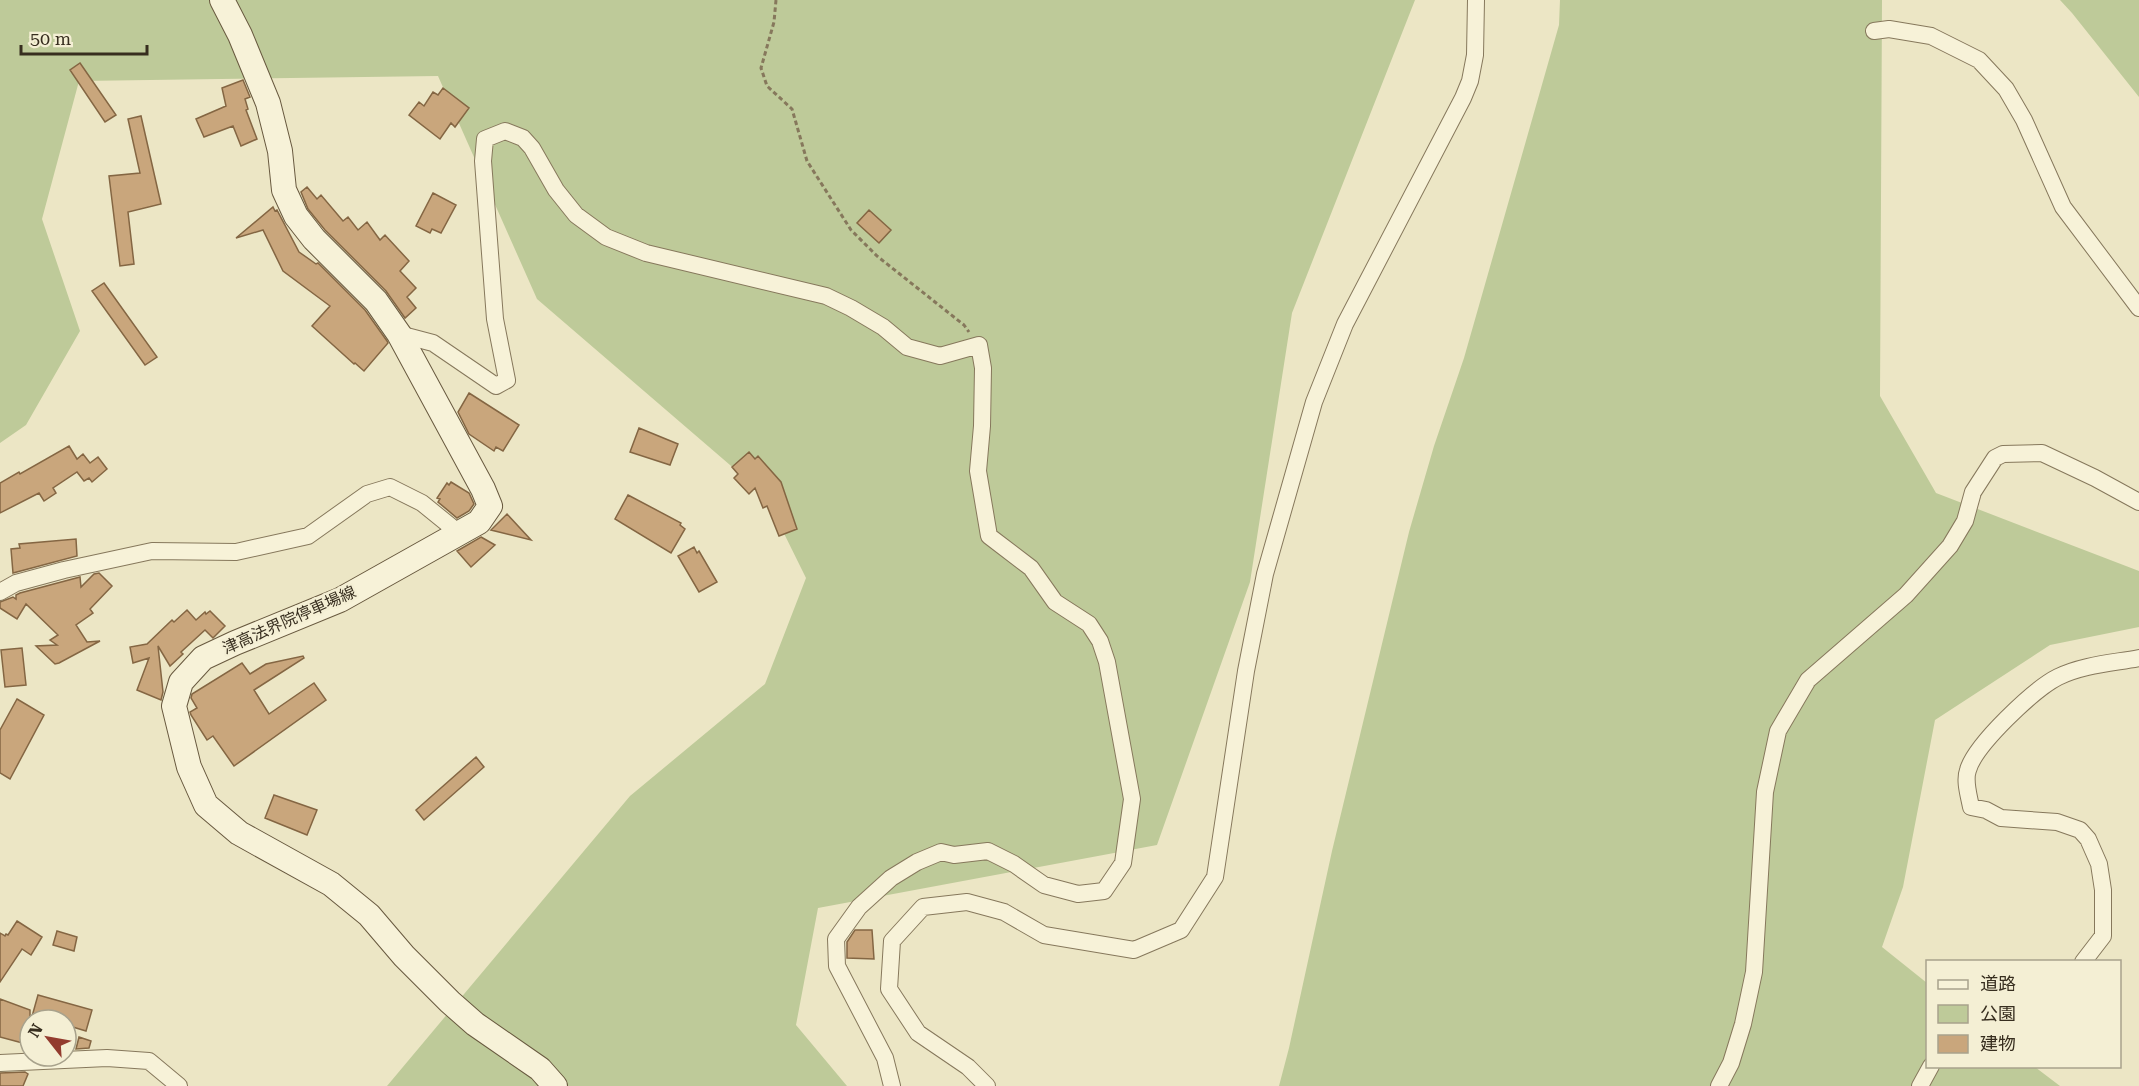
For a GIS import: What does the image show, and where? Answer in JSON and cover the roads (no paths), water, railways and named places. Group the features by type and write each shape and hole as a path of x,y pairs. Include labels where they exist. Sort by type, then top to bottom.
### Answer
{"main road":[{"name":"津高法界院停車場線","path":"222,0 240,35 268,104 280,151 284,190 296,216 314,239 376,301 399,334 490,506 479,522 340,600 203,658 182,682 174,706 189,767 206,806 239,833 331,884 346,896 369,915 404,956 450,1002 475,1024 540,1069 555,1086"}],"street":[{"path":"987,1086 968,1067 918,1033 889,989 892,941 922,907 967,902 1004,912 1044,935 1134,950 1181,930 1215,877 1246,671 1266,574 1314,402 1345,324 1470,81 1475,55 1476,0"},
{"path":"1874,31 1889,29 1931,36 1979,60 2006,89 2024,120 2063,207 2139,308"},
{"path":"399,334 433,343 496,386 507,380 495,319 483,161 485,139 505,131 523,138 532,148 556,190 576,215 606,237 646,253 826,296 883,327 907,346 940,356 979,345 983,368 982,426 978,471 989,536 1031,568 1055,602 1089,624 1101,640 1132,799 1123,863 1104,891 1078,894 1044,885 1014,864 988,851 954,855 941,852 917,862 891,878 859,907 836,939 837,966 885,1058 892,1086"},
{"path":"1719,1086 1731,1063 1743,1024 1754,972 1766,792 1778,731 1808,680 1905,595 1950,546 1965,521 1973,492 1995,458 2003,454 2042,453 2096,478 2139,502"},
{"path":"0,592 16,583 64,570 152,551 236,552 308,536 367,494 390,487 422,503 459,533"},
{"path":"2085,960 2103,936 2103,890 2099,864 2088,838 2080,830 2057,822 2001,818 1986,810 1971,807 1967,786 1968,770 1984,742 2025,702 2056,678 2080,669 2139,658"},
{"path":"0,1063 107,1058 149,1061 179,1086"},
{"path":"1920,1086 1930,1068"}]}
